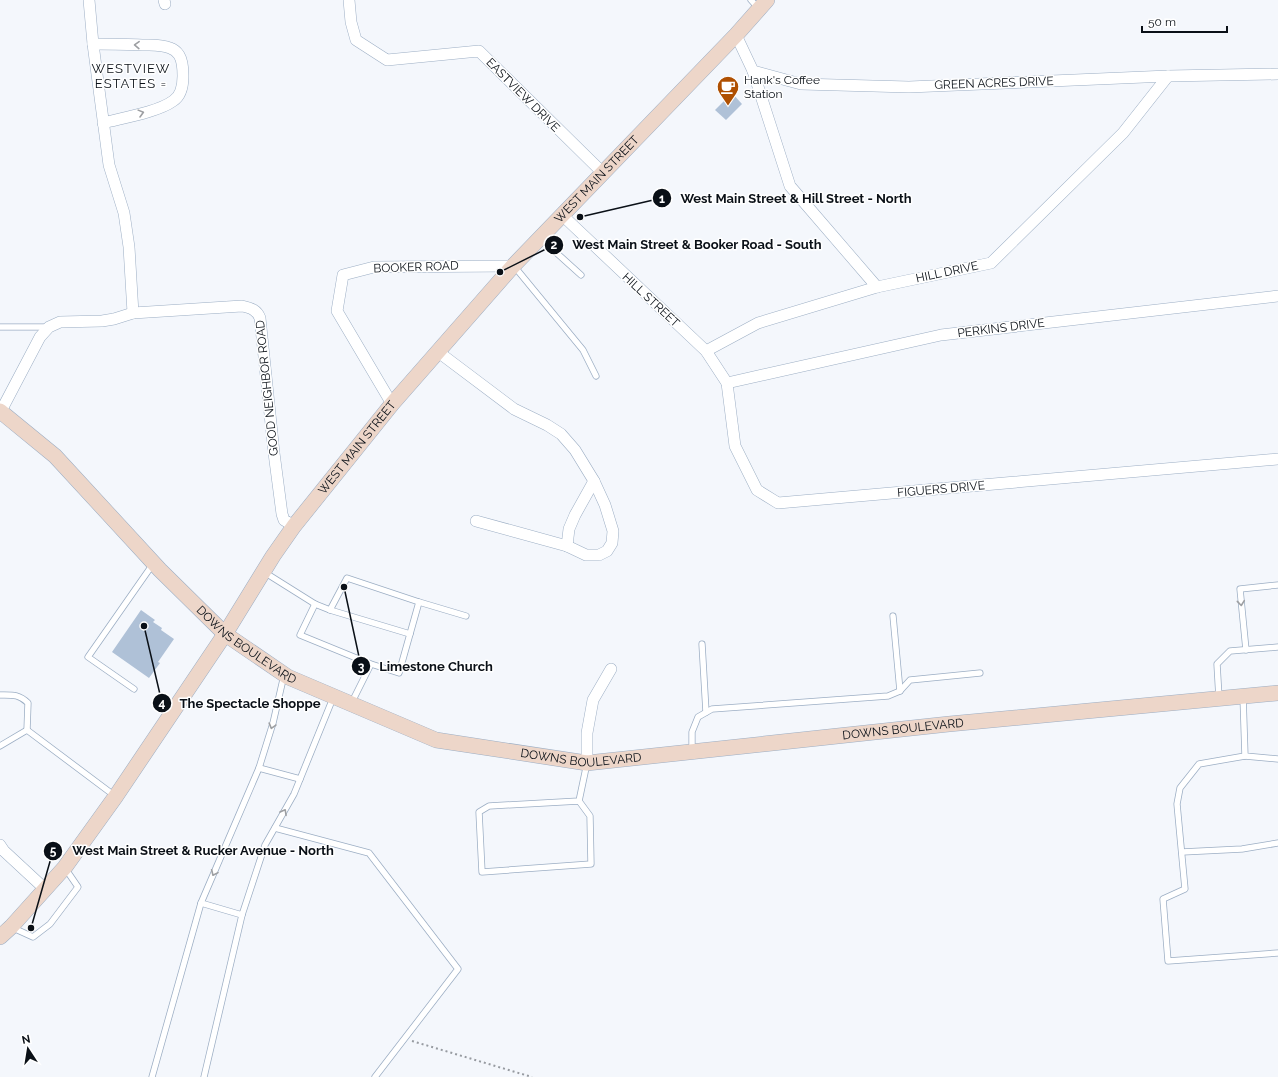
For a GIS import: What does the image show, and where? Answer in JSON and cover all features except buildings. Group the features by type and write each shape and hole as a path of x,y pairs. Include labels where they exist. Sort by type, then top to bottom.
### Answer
{"street":[{"path":"89,0 93,44 109,165 124,213 129,247 133,313"},
{"name":"EASTVIEW DRIVE","path":"349,0 351,22 356,40 387,60 479,51 603,173"},
{"name":"WEST MAIN STREET","path":"5,932 65,867 116,796 225,634 263,572 294,526 392,404 513,266 736,35 759,3"},
{"path":"736,35 753,71 790,186 877,287"},
{"path":"93,44 162,45 171,48 179,55 183,70 181,91 174,101 143,113 103,123"},
{"name":"GREEN ACRES DRIVE","path":"753,71 802,84 909,87 1168,76 1278,74"},
{"name":"HILL DRIVE","path":"706,351 758,323 877,287 991,263 1123,133 1168,76"},
{"name":"HILL STREET","path":"562,215 706,351"},
{"name":"BOOKER ROAD","path":"392,404 337,311 343,275 374,267 513,266"},
{"name":"PERKINS DRIVE","path":"727,383 940,335 1278,296"},
{"name":"GOOD NEIGHBOR ROAD","path":"49,327 60,322 102,321 133,313 242,306 252,309 259,314 282,514 284,520 294,526"},
{"path":"0,412 40,337 49,327"},
{"path":"437,351 514,409 547,425 561,434 575,450 594,481 605,505 613,531 612,543 606,551 599,555 586,555 566,546 476,522"},
{"name":"FIGUERS DRIVE","path":"706,351 727,383 735,446 757,490 778,503 1278,459"},
{"name":"DOWNS BOULEVARD","path":"0,412 55,456 153,564 225,634 284,675 436,740 587,763 949,724 1278,693"},
{"path":"566,546 575,515 594,481"},
{"path":"587,763 587,733 594,700 611,669"},
{"path":"0,845 4,851 45,889"}],"lane":[{"path":"540,238 581,275"},
{"path":"513,266 583,350 596,376"},
{"name":"GOOD NEIGHBOR ROAD","path":"0,327 49,327"},
{"path":"134,689 88,657 153,564"},
{"path":"263,572 314,604 410,634"},
{"path":"330,610 347,578 466,616"},
{"path":"1246,650 1240,589 1278,585"},
{"path":"314,604 300,635 371,664 399,673 419,602"},
{"path":"892,616 900,691"},
{"path":"702,644 706,712"},
{"path":"1219,698 1217,664 1230,651 1278,648"},
{"path":"351,704 371,664"},
{"path":"692,751 692,732 698,717 712,709 888,696 900,691 910,680 980,673"},
{"path":"152,1077 201,902 259,768 273,724 284,675"},
{"path":"0,695 14,695 23,698 28,703 27,730"},
{"path":"1242,696 1245,756"},
{"path":"204,1077 242,915 265,845 294,794 333,697"},
{"path":"27,730 116,796"},
{"path":"0,746 27,730"},
{"path":"1278,759 1245,756 1199,764 1180,788 1177,804 1185,889 1163,899 1168,961 1278,953"},
{"path":"580,801 489,806 479,812 482,872 591,864 590,816 580,801 587,763"},
{"path":"259,768 300,779"},
{"path":"275,828 369,853 458,969 375,1077"},
{"path":"1182,852 1242,849 1278,843"},
{"path":"5,932 33,937 50,924 78,887 65,867"},
{"path":"201,902 242,915"}],"path":[{"path":"404,1038 532,1077"}],"place":[{"name":"Hank's Coffee Station","path":"728,106"},
{"name":"West Main Street & Hill Street - North","path":"580,217"},
{"name":"West Main Street & Booker Road - South","path":"500,272"},
{"name":"Limestone Church","path":"344,587"},
{"name":"The Spectacle Shoppe","path":"144,626"},
{"name":"West Main Street & Rucker Avenue - North","path":"31,928"}],"district":[{"name":"WESTVIEW ESTATES =","path":"131,76"}]}
